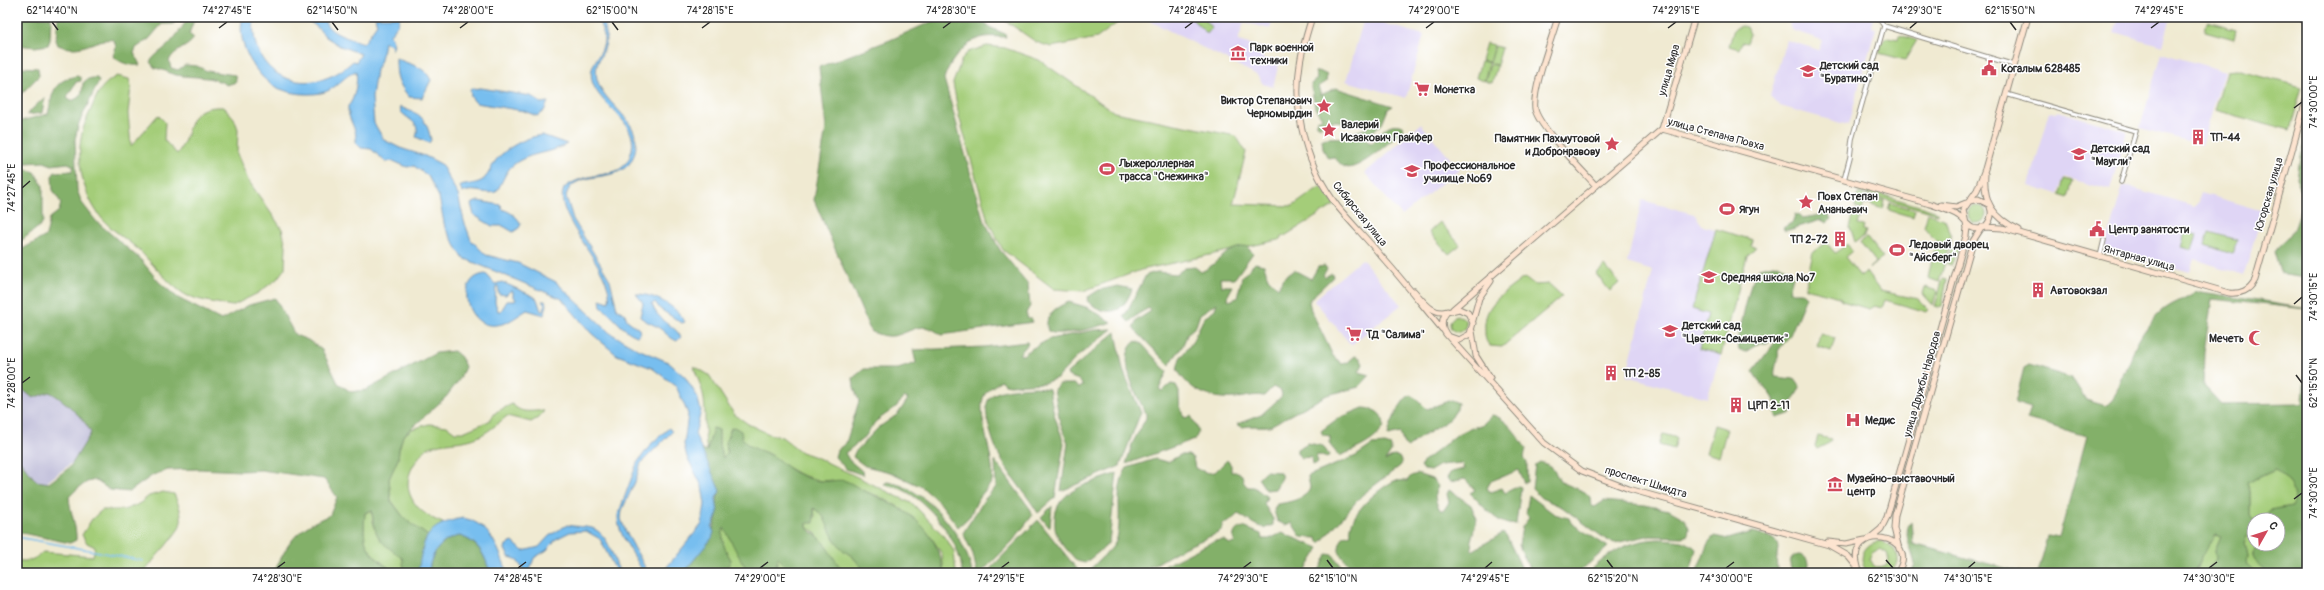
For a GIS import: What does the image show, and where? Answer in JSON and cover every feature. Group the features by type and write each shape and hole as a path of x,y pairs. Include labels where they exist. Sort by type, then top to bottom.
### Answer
{"street":[{"name":"Сибирская улица","path":"1312,17 1300,64 1298,92 1302,127 1310,158 1323,184 1338,206 1444,332"},
{"path":"1558,17 1537,91 1536,111 1552,136 1596,186"},
{"name":"улица Мира","path":"1662,129 1695,17"},
{"path":"1878,17 1884,26 2014,65"},
{"path":"1965,222 1962,212 1977,190 1985,169 2028,17"},
{"path":"2302,17 2307,28"},
{"path":"1844,180 1850,157 1852,139 1884,26"},
{"path":"2006,94 2136,130 2121,182"},
{"name":"Югорская улица","path":"2243,293 2251,287 2257,274 2307,97"},
{"name":"улица Степана Повха","path":"1452,310 1497,273 1662,129 1930,204"},
{"path":"1983,227 1991,218 1984,191 1985,169"},
{"path":"1930,204 1953,207 1978,199 1989,206 2006,223 2030,236"},
{"path":"1930,204 1955,214 1973,228 1997,227 2030,236"},
{"name":"улица Дружбы Народов","path":"1862,572 1857,563 1858,553 1862,544 1881,529 1887,517 1965,240 1967,230 1965,222"},
{"name":"улица Дружбы Народов","path":"1898,572 1902,561 1894,528 1894,519 1973,241 1983,227"},
{"name":"Янтарная улица","path":"2030,236 2229,293 2243,293"},
{"path":"2100,257 2104,240"},
{"name":"улица Степана Повха","path":"1473,325 1479,298 1497,273"},
{"name":"Сибирская улица","path":"1400,278 1432,309 1441,313 1452,310"},
{"path":"1452,310 1465,310 1471,316 1473,325 1470,334 1463,339 1455,340 1444,332 1443,319 1452,310"},
{"name":"проспект Шмидта","path":"1473,325 1472,338 1476,356 1498,391"},
{"name":"проспект Шмидта","path":"1448,336 1544,443 1582,471 1629,488 1817,540 1846,544 1869,539 1887,538 1899,549"},
{"name":"проспект Шмидта","path":"1817,540 1844,553 1862,572"}],"shaded area":[{"name":"Парк военной техники","path":"1149,17 1300,17 1297,27 1273,20 1270,29 1244,22 1238,41 1264,48 1262,58 1279,63 1273,87 1263,84 1257,75 1148,20"},
{"path":"1788,17 1873,17 1871,27 1876,28 1848,125 1780,106 1770,96 1786,40 1819,50 1822,40 1791,30"},
{"path":"2119,17 2171,17 2163,46 2114,32"},
{"path":"1364,18 1424,35 1406,98 1346,81"},
{"path":"2161,53 2224,71 2202,145 2140,128"},
{"name":"Детский сад \"Маугли\"","path":"2057,111 2127,131 2110,190 2064,177 2058,194 2029,185 2050,112 2056,113"},
{"name":"Профессиональное училище №69","path":"1421,124 1459,169 1402,216 1365,173"},
{"path":"2123,185 2194,206 2197,204 2201,193 2263,211 2244,275 2194,259 2190,272 2105,248"},
{"path":"1642,200 1694,214 1703,226 1753,240 1751,246 1756,247 1747,256 1721,355 1707,398 1626,376 1653,271 1627,263"},
{"path":"1362,259 1401,305 1351,345 1314,300"},
{"path":"38,373 91,426 95,445 38,489 17,462 17,393"}],"green space":[{"path":"17,17 51,17 50,40 48,45 35,47 17,45"},
{"path":"58,17 175,17 174,24 162,24 149,39 136,48 134,53 140,65 136,65 122,62 113,56 116,47 114,40 100,41 75,48 67,48 58,45 56,40"},
{"path":"189,17 195,17 189,34 194,38 188,45 177,51 171,57 169,61 171,68 178,70 185,65 197,66 207,71 235,75 236,82 227,85 208,78 176,75 155,68 150,62 171,42"},
{"path":"942,17 977,17 989,27 1005,34 1006,37 984,37 977,39 964,47 949,66 944,79 983,218 1000,250 1028,284 1030,306 1026,313 1028,319 1032,319 1033,322 941,335 926,327 920,327 894,336 883,336 871,332 814,200 826,128 819,67 890,40"},
{"path":"1000,17 1125,17 1097,38 1051,47 1036,42"},
{"path":"1190,17 1202,17 1212,28 1207,34"},
{"path":"1278,17 1283,19 1298,17 1296,25 1270,18"},
{"path":"2207,22 2236,30 2234,39 2205,31"},
{"path":"1742,26 1747,27 1750,34 1747,43 1742,42 1739,49 1729,46 1734,29"},
{"path":"1899,35 1917,40 1905,60 1879,53 1882,43 1888,37 1898,39"},
{"path":"1486,43 1494,45 1489,62 1481,60"},
{"name":"Лыжероллерная трасса \"Снежинка\"","path":"987,46 1005,48 1039,60 1114,112 1236,136 1246,152 1233,204 1293,206 1321,186 1335,205 1278,240 1141,270 1083,291 1054,289 1003,250 988,221 959,116 953,83 962,59 968,52"},
{"path":"1495,46 1502,48 1497,65 1490,63"},
{"path":"1481,61 1489,63 1484,81 1476,78"},
{"path":"1490,64 1497,66 1492,83 1485,81"},
{"path":"17,67 38,68 39,76 17,98"},
{"path":"2236,70 2302,87 2290,130 2215,110 2226,71"},
{"path":"1319,71 1327,75 1326,82 1318,87 1321,95 1336,88 1393,106 1388,109 1382,124 1366,137 1368,142 1373,143 1385,128 1389,126 1402,126 1403,130 1375,154 1351,168 1345,167 1333,157 1328,158 1323,149 1322,139 1350,137 1352,133 1367,128 1369,123 1355,120 1349,124 1331,121 1327,122 1321,127 1317,125 1317,120 1322,118 1315,108 1311,84 1317,79 1315,72"},
{"path":"77,76 81,78 81,81 76,82 67,98 71,101 81,95 83,83 86,80 97,78 99,81 79,123 75,139 77,190 82,203 96,221 141,260 159,282 178,298 221,320 249,305 275,298 295,335 308,340 322,350 338,383 351,392 366,390 436,353 454,351 461,357 465,367 459,380 446,397 403,436 398,459 389,479 391,501 405,519 428,536 425,540 418,573 404,573 403,559 384,544 377,535 372,510 365,513 365,540 371,552 390,569 392,573 274,573 289,544 309,525 330,515 337,497 324,479 261,470 168,470 153,475 129,492 110,490 95,480 87,482 69,497 76,540 70,543 17,532 17,457 36,481 49,483 70,467 91,433 79,416 54,394 49,392 33,398 17,385 17,252 46,236 50,218 59,211 61,203 53,190 52,176 55,172 72,171 74,166 68,163 52,165 44,162 26,163 18,159 17,126 21,121 48,114 53,94 58,85 69,78"},
{"path":"117,76 129,79 131,87 128,113 131,146 158,115 165,122 164,140 177,154 183,145 192,121 202,110 211,107 224,107 234,118 238,129 237,154 248,180 282,229 286,246 285,268 277,279 258,293 232,306 204,301 182,293 169,282 139,250 108,225 96,210 84,185 81,171 80,143 83,129 98,93 105,84"},
{"path":"45,97 42,113 27,115 27,114"},
{"path":"2307,134 2307,278 2285,275 2280,272 2274,252 2292,232 2299,213 2305,204 2297,178 2300,157"},
{"path":"17,166 35,172 43,186 43,221 41,225 17,244"},
{"path":"2064,179 2073,181 2068,197 2060,194"},
{"path":"1861,188 1938,212 1938,214 1858,192"},
{"path":"1858,194 1863,195 1868,204 1864,204 1862,210 1855,208"},
{"path":"1865,196 1885,201 1883,209 1871,205"},
{"path":"1890,203 1915,210 1913,217 1888,210"},
{"path":"1977,205 1983,208 1986,214 1983,220 1977,223 1971,220 1968,214 1971,208"},
{"path":"1854,213 1861,215 1858,225 1864,226 1863,230 1866,231 1864,236 1855,242 1850,227"},
{"path":"1928,213 1945,220 1951,234 1950,244 1936,241 1924,227"},
{"path":"1795,214 1803,218 1826,214 1829,215 1831,219 1827,223 1821,220 1785,231 1783,228 1793,222"},
{"path":"1440,222 1460,245 1449,254 1429,232"},
{"path":"1716,229 1753,240 1751,246 1756,247 1747,256 1721,355 1699,349 1708,314 1692,309"},
{"path":"2186,231 2197,234 2192,250 2182,247"},
{"path":"2209,232 2237,240 2232,254 2205,245"},
{"path":"1866,237 1883,258 1869,268 1876,262 1860,242"},
{"path":"1826,242 1835,253 1847,244 1852,251 1845,257 1860,276 1866,272 1880,291 1918,299 1929,310 1927,312 1885,300 1882,308 1874,306 1869,309 1842,301 1840,297 1805,288 1813,252"},
{"path":"1246,246 1253,253 1235,278 1220,278 1221,286 1233,286 1227,297 1229,301 1237,298 1242,277 1255,263 1264,265 1268,278 1278,288 1283,278 1294,270 1311,279 1318,267 1325,266 1327,269 1323,275 1325,277 1332,273 1333,277 1311,298 1309,302 1311,310 1333,356 1342,364 1347,363 1355,356 1360,358 1363,364 1359,372 1370,375 1359,387 1327,395 1270,426 1242,427 1237,424 1261,415 1282,396 1281,391 1273,387 1264,396 1256,395 1234,398 1217,397 1208,395 1194,388 1187,383 1177,369 1180,358 1191,344 1204,318 1215,309 1217,303 1200,314 1196,326 1188,333 1182,347 1169,365 1133,328 1137,320 1151,311 1149,308 1138,314 1129,322 1124,317 1146,275 1157,272 1176,274 1185,268 1195,267 1201,272 1231,250"},
{"path":"1935,246 1949,249 1939,282 1928,278"},
{"path":"1952,247 1959,248 1951,265 1947,264"},
{"path":"1778,264 1791,271 1793,276 1789,292 1801,292 1806,297 1790,335 1778,351 1775,373 1775,377 1794,379 1800,388 1792,402 1792,413 1777,418 1774,399 1753,371 1779,337 1775,336 1767,343 1760,343 1745,352 1738,349 1737,341 1751,284 1759,268"},
{"path":"1605,266 1619,283 1610,291 1596,274"},
{"path":"1526,278 1535,285 1549,284 1562,296 1502,347 1490,346 1486,340 1485,320 1491,306 1502,294 1522,279"},
{"path":"1943,278 1947,279 1942,306 1938,308 1935,306"},
{"path":"1118,286 1132,289 1124,304 1114,311 1102,310 1087,301 1088,297 1099,290"},
{"path":"1925,287 1937,291 1933,305 1923,294"},
{"path":"2196,291 2307,309 2212,299 2204,352 2203,385 2221,404 2303,403 2307,325 2307,567 2294,573 2268,572 2260,566 2252,556 2252,552 2286,552 2286,512 2269,512 2292,507 2295,496 2294,491 2288,481 2275,470 2247,483 2250,492 2250,512 2246,512 2246,538 2244,542 2247,555 2246,564 2254,572 2258,573 2203,573 2216,559 2215,551 2221,537 2215,535 2193,573 2038,573 2048,536 2059,538 2087,436 2027,419 2031,408 2015,403 2024,368 2029,365 2072,378 2086,400 2106,406 2113,399 2137,343 2151,322 2164,310"},
{"path":"1069,302 1089,308 1111,322 1069,333 1053,333 1048,331 1047,320 1049,316 1055,309"},
{"path":"1458,316 1464,318 1466,324 1464,330 1458,332 1452,330 1450,324 1452,318"},
{"path":"1112,329 1078,356 1057,378 1044,383 1010,385 1005,384 1001,380 985,394 982,402 982,412 991,461 992,482 978,499 970,516 958,527 941,504 922,487 890,472 865,466 853,457 855,452 878,428 898,414 908,399 904,397 896,407 875,422 865,437 845,453 849,460 862,471 863,475 846,469 835,457 837,450 846,443 859,401 854,387 853,378 864,369 898,369 916,363 913,350 984,347 1027,342 1028,344 1019,354 1023,355 1029,350 1050,339 1094,330"},
{"path":"1116,332 1123,370 1141,413 1120,466 1061,491 1068,443 1060,422 1054,389 1059,384 1074,384 1079,388 1083,386 1079,380 1068,376 1067,373"},
{"path":"1820,334 1835,338 1831,351 1817,346"},
{"path":"1136,341 1142,344 1167,372 1159,389 1162,391 1171,384 1176,385 1179,391 1180,405 1183,415 1185,418 1191,416 1199,431 1195,439 1126,464 1132,444 1146,418 1146,413 1133,387 1128,366 1127,356 1130,347"},
{"path":"694,366 709,375 734,414 748,424 769,434 782,437 801,452 818,458 913,504 942,534 954,551 956,573 944,573 942,554 922,526 899,507 878,496 832,480 821,481 801,475 780,463 770,454 752,449 731,428 726,441 727,452 722,459 719,445 719,430 713,428 707,451 704,401"},
{"path":"1036,387 1049,389 1054,414 1064,443 1055,498 1038,513 1002,460 992,437 986,410 987,403 994,394 1009,389"},
{"path":"1410,395 1417,399 1427,409 1451,400 1458,403 1457,409 1450,419 1415,441 1408,448 1404,445 1400,433 1388,436 1396,413 1403,402"},
{"path":"512,404 523,411 544,411 538,418 531,422 507,416 489,431 473,439 436,445 426,449 411,470 408,480 409,490 417,506 424,513 443,523 428,536 405,519 391,500 389,479 398,459 403,436 412,429 429,424 447,426 455,432 463,432 489,421 496,412"},
{"path":"1363,408 1377,412 1384,421 1384,426 1371,441 1339,456 1330,445 1330,436 1323,435 1321,431 1337,419"},
{"path":"1492,415 1508,424 1526,449 1524,458 1527,463 1527,482 1524,483 1519,470 1491,481 1487,488 1490,492 1502,488 1505,493 1518,486 1521,487 1516,524 1503,522 1491,514 1470,493 1475,490 1465,479 1450,482 1447,478 1451,472 1464,469 1462,463 1440,465 1430,471 1424,470 1421,466 1424,461 1459,433 1483,424"},
{"path":"1714,425 1727,429 1719,457 1706,453"},
{"path":"734,427 741,431 747,444 773,456 796,473 817,480 846,481 893,504 905,512 917,521 934,543 940,557 944,573 866,573 853,557 843,550 834,539 823,516 814,508 814,523 807,523 807,528 821,539 844,573 810,573 809,570 801,573 786,573 786,568 778,557 775,573 752,573 741,560 724,528 723,541 731,560 728,566 711,573 683,573 707,541 717,517 717,498 720,491 701,450 707,451 713,428 719,430 719,445 723,458 727,452 726,441 731,428"},
{"path":"1663,434 1677,438 1674,449 1659,445"},
{"path":"1818,436 1831,439 1829,443 1817,449 1815,446"},
{"path":"1308,443 1323,446 1329,455 1327,458 1319,455 1316,456 1318,463 1312,465 1311,457 1301,458 1297,453 1297,449"},
{"path":"1385,444 1391,446 1391,452 1385,461 1394,456 1399,457 1402,463 1362,495 1321,542 1318,542 1317,538 1301,537 1292,523 1285,525 1277,521 1274,510 1277,504 1296,500 1305,495 1310,488 1308,476 1356,456 1372,445"},
{"path":"1180,455 1188,455 1193,458 1195,468 1208,473 1215,472 1227,460 1231,465 1231,472 1237,472 1242,475 1244,483 1248,487 1254,487 1267,497 1264,504 1273,519 1273,525 1268,527 1259,526 1238,514 1229,522 1222,524 1222,529 1218,533 1181,549 1154,565 1136,573 1089,573 1095,564 1112,548 1117,538 1119,529 1120,484 1127,468 1155,459 1168,462"},
{"path":"995,461 1031,510 1032,516 1012,542 981,573 977,573 973,554 963,533 984,500 996,487"},
{"path":"1540,462 1551,466 1561,482 1585,492 1590,497 1591,506 1595,507 1604,501 1644,505 1669,510 1685,519 1689,528 1688,535 1683,537 1647,536 1615,543 1608,541 1562,507 1541,498 1532,489 1535,465"},
{"path":"2275,470 2288,481 2294,491 2295,496 2292,507 2280,509 2274,512 2250,512 2250,492 2247,483"},
{"path":"1265,471 1280,472 1282,478 1275,489 1266,490 1258,478"},
{"path":"1117,473 1109,542 1085,563 1077,561 1063,545 1056,533 1055,516 1058,506 1063,498 1079,487"},
{"path":"1417,474 1432,479 1438,486 1435,495 1440,510 1444,510 1449,502 1447,494 1449,490 1471,505 1477,519 1471,540 1472,551 1503,533 1507,537 1524,573 1358,573 1346,561 1339,551 1344,536 1351,534 1351,527 1354,519 1365,503 1387,485 1394,481 1407,481 1411,476"},
{"path":"887,482 901,486 916,493 942,516 953,529 962,544 972,573 962,573 961,561 950,536 933,513 912,495 901,489 884,484"},
{"path":"163,492 174,494 180,512 180,524 175,535 144,573 17,573 17,560 31,560 43,552 93,556 95,547 87,543 82,535 92,519 102,510 124,510 139,504 149,496"},
{"path":"1529,495 1554,514 1569,518 1571,523 1608,547 1578,573 1531,573 1519,545 1522,527 1529,518 1526,513"},
{"path":"1052,506 1050,526 1049,527 1041,517"},
{"path":"814,508 823,516 843,550 853,557 866,573 844,573 814,531 807,528 807,523 815,517"},
{"path":"372,510 374,526 377,533 391,549 403,559 404,573 392,573 390,569 371,552 367,546 364,532 365,513"},
{"path":"1038,520 1077,569 1078,573 986,573"},
{"path":"1911,522 1913,544 2024,573 1911,573 1915,564 1908,543 1907,532 1908,526"},
{"path":"1243,527 1261,534 1262,539 1269,539 1282,533 1319,548 1304,573 1150,573 1214,541 1224,540 1230,544 1235,543 1234,533"},
{"path":"724,528 744,564 752,573 711,573 721,570 731,560 723,544 722,537"},
{"path":"1753,532 1773,539 1777,543 1778,573 1696,573 1708,543 1714,536 1728,539"},
{"path":"2215,535 2221,537 2215,551 2216,559 2203,573 2193,573 2198,568 2204,550"},
{"path":"460,536 472,542 480,550 486,560 490,573 429,573 431,560 438,548 448,540"},
{"path":"2246,538 2246,551 2244,542"},
{"path":"1660,539 1688,543 1696,549 1690,573 1588,573 1604,559 1621,548 1639,542"},
{"path":"1882,541 1896,552 1897,562 1890,573 1869,573 1865,568 1862,558 1864,552 1870,544","holes":["1880,549 1887,553 1889,559 1886,566 1880,568 1874,566 1870,559 1873,553"]},
{"path":"2246,552 2252,552 2254,559 2268,573 2254,572 2246,564"},
{"path":"1327,554 1333,555 1347,573 1318,573"},
{"path":"1799,555 1805,558 1808,564 1805,570 1799,573 1793,570 1790,564 1793,558"},
{"path":"778,556 786,568 786,573 775,573"}],"water":[{"path":"243,17 254,17 255,38 261,56 271,69 285,78 301,81 319,80 336,73 353,61 356,62 361,54 340,46 326,37 317,27 304,17 324,17 329,28 334,32 364,43 377,24 375,17 400,17 398,24 390,35 394,44 392,50 391,45 384,42 381,60 376,70 372,97 374,123 384,140 441,164 458,195 464,221 471,240 486,255 518,263 556,282 610,333 638,349 668,362 685,377 697,396 701,411 695,434 720,491 716,498 718,513 712,528 714,532 712,538 683,573 662,573 702,524 705,504 702,486 687,457 684,445 688,414 676,386 652,368 617,355 591,333 562,299 463,258 445,228 439,197 428,176 414,166 407,167 393,161 386,162 371,149 361,148 356,143 356,137 349,116 348,106 355,90 357,79 356,71 351,73 331,89 321,93 293,93 273,86 256,69 246,52 243,44 241,26"},
{"path":"597,17 601,18 606,39 605,47 596,69 597,79 607,98 623,115 634,133 636,143 634,155 628,165 620,171 578,182 570,187 566,196 573,219 610,280 617,309 625,314 627,320 639,329 640,334 637,336 622,327 601,307 600,299 609,302 608,289 603,274 574,228 566,213 562,200 564,188 570,184 583,178 609,173 621,168 629,159 633,144 631,134 627,126 598,93 591,77 593,66 601,51 604,40 603,31"},
{"path":"396,58 420,68 428,75 431,80 422,98 409,97 402,87 396,70"},
{"path":"481,88 531,96 541,103 548,102 544,111 537,116 524,111 476,103 471,97 470,89"},
{"path":"400,106 418,115 424,121 428,128 431,140 429,143 416,137 416,125 401,112"},
{"path":"542,135 567,144 554,150 518,161 507,171 496,192 486,193 466,191 462,193 460,186 482,181 496,160 505,151 529,138"},
{"path":"478,201 501,205 502,209 517,218 521,224 519,228 513,232 503,226 492,226 474,215 471,204"},
{"path":"486,274 495,284 502,282 533,296 537,299 541,311 543,311 545,305 542,301 545,301 547,305 544,315 527,310 505,323 497,325 486,324 477,319 471,312 467,292 470,284 476,277","holes":["496,286 498,286 499,294 506,295 510,291 513,291 513,297 516,299 515,301 507,301 501,311 498,311 495,302"]},
{"path":"636,294 657,298 676,310 685,322 682,323 660,309 655,302 652,304 654,310 661,318 678,332 681,337 677,341 640,317 643,303"},
{"path":"669,428 672,432 641,463 635,482 622,510 621,519 626,532 647,571 647,573 643,573 623,537 618,523 618,515 637,463 651,444"},
{"path":"463,518 473,521 481,526 493,539 508,573 490,573 486,560 477,546 460,536 448,540 438,548 431,560 429,573 418,573 424,543 428,535 441,525"},
{"path":"567,525 589,527 598,531 603,536 610,548 620,573 616,571 600,539 586,531 570,532 556,539 547,550 534,558 529,573 525,572 516,559 509,557 505,549 506,545 513,542 523,551 539,547 549,536"}],"waterway":[{"path":"17,537 143,561"}],"place":[{"name":"Парк военной техники","path":"1238,53"},
{"name":"Когалым 628485","path":"1989,68"},
{"name":"Детский сад \"Буратино\"","path":"1808,71"},
{"name":"Монетка","path":"1422,89"},
{"name":"Виктор Степанович Черномырдин","path":"1324,106"},
{"name":"Валерий Исаакович Грайфер","path":"1329,130"},
{"name":"ТП-44","path":"2198,137"},
{"name":"Памятник Пахмутовой и Добронравову","path":"1612,144"},
{"name":"Детский сад \"Маугли\"","path":"2079,154"},
{"name":"Лыжероллерная трасса \"Снежинка\"","path":"1107,169"},
{"name":"Профессиональное училище №69","path":"1412,171"},
{"name":"Повх Степан Ананьевич","path":"1806,202"},
{"name":"Ягун","path":"1727,209"},
{"name":"Центр занятости","path":"2097,229"},
{"name":"ТП 2-72","path":"1840,239"},
{"name":"Ледовый дворец \"Айсберг\"","path":"1897,250"},
{"name":"Средняя школа №7","path":"1709,277"},
{"name":"Автовокзал","path":"2038,290"},
{"name":"Детский сад \"Цветик-Семицветик\"","path":"1670,331"},
{"name":"ТД \"Салима\"","path":"1354,334"},
{"name":"Мечеть","path":"2256,338"},
{"name":"ТП 2-85","path":"1611,373"},
{"name":"ЦРП 2-11","path":"1736,405"},
{"name":"Медис","path":"1853,420"},
{"name":"Музейно-выставочный центр","path":"1835,484"}]}
